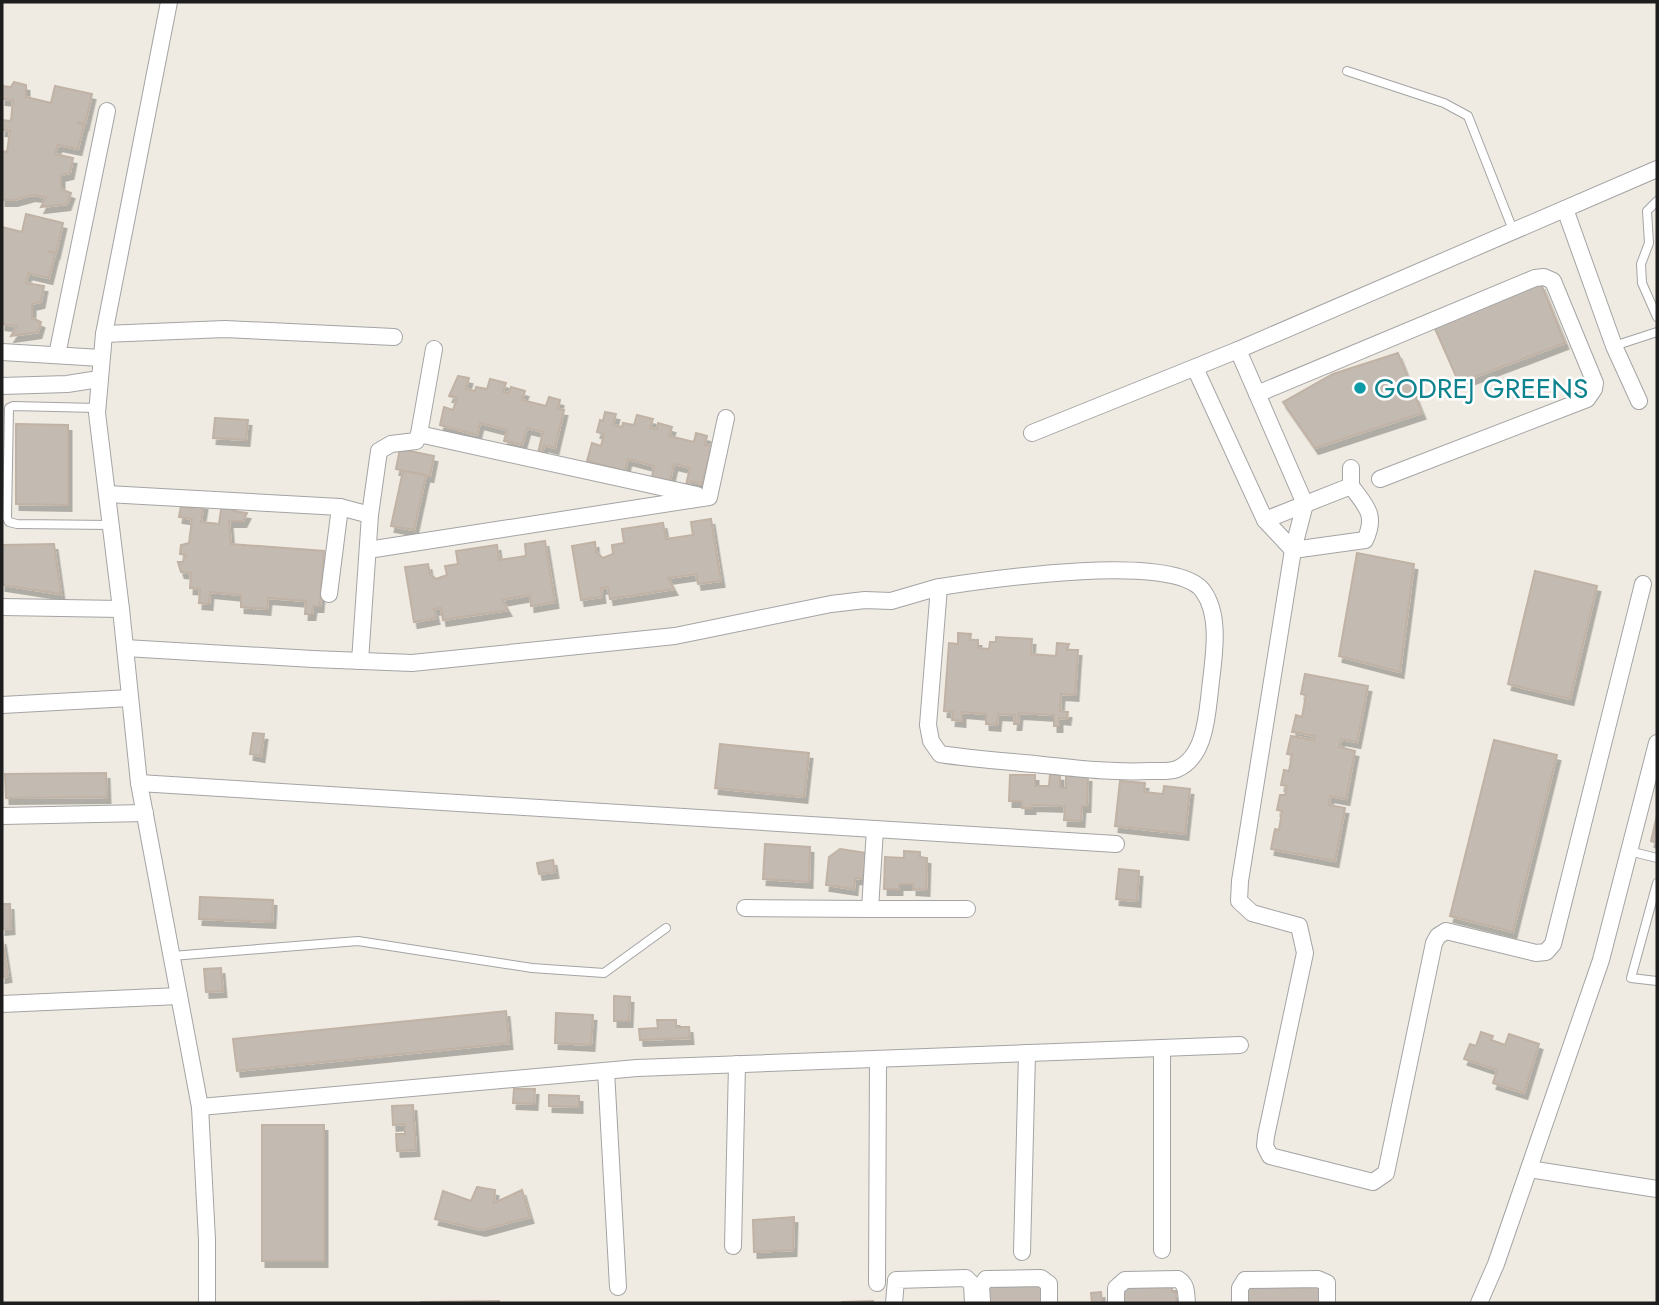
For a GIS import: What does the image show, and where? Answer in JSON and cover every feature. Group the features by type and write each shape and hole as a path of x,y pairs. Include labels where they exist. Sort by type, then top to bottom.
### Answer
{"street":[{"path":"169,2 104,334 97,408 139,783 200,1107 207,1240 207,1303"},
{"path":"57,355 107,111"},
{"path":"1032,433 1238,350 1657,169"},
{"path":"1565,209 1614,346 1639,401"},
{"path":"1257,394 1535,278 1544,277 1553,281 1595,383 1587,399 1380,479"},
{"path":"104,334 225,329 394,337"},
{"path":"360,661 370,515 379,451 391,444 415,441 419,434 434,349"},
{"path":"1238,350 1305,504 1293,550 1240,881 1239,901 1252,913 1300,926 1304,940 1305,953 1265,1146 1270,1156 1373,1182 1386,1173 1434,943 1438,936 1446,931 1536,953 1546,952 1553,944 1643,584"},
{"path":"2,352 101,358"},
{"path":"1195,368 1265,520 1293,550"},
{"path":"2,386 67,384 99,379"},
{"path":"709,498 726,418"},
{"path":"419,434 709,498"},
{"path":"1293,550 1365,540 1372,525 1368,509 1351,486 1351,468"},
{"path":"1265,520 1351,486"},
{"path":"107,494 340,507 370,515"},
{"path":"368,550 709,498"},
{"path":"329,594 340,507"},
{"path":"125,648 412,663 675,636 831,604 865,600 891,601 939,587 1053,572 1163,574 1189,579 1202,589 1211,606 1214,635 1206,720 1196,751 1185,764 1175,770 1119,773 940,754 931,741 928,725 939,587"},
{"path":"2,607 121,609"},
{"path":"2,705 130,698"},
{"path":"1479,1303 1496,1264 1597,971 1657,743"},
{"path":"139,783 1116,844"},
{"path":"2,816 145,813"},
{"path":"870,909 875,829"},
{"path":"746,908 967,909"},
{"path":"2,1004 179,996"},
{"path":"200,1107 606,1071 1241,1045"},
{"path":"1162,1250 1163,1048"},
{"path":"1022,1252 1027,1053"},
{"path":"877,1283 878,1059"},
{"path":"733,1246 737,1065"},
{"path":"606,1071 618,1287"},
{"path":"1529,1169 1657,1189"},
{"path":"894,1303 896,1280 966,1278 972,1284 973,1303"},
{"path":"982,1303 981,1286 986,1279 1041,1278 1049,1284 1049,1303"},
{"path":"1116,1303 1116,1288 1125,1280 1178,1279 1186,1288 1187,1303"},
{"path":"1240,1303 1240,1289 1245,1280 1318,1279 1327,1283 1327,1303"}],"lane":[{"path":"1347,71 1444,103 1468,116 1513,230"},
{"path":"1657,201 1647,211 1649,243 1641,264 1642,283 1657,317"},
{"path":"1614,346 1657,332"},
{"path":"97,408 9,408 7,518 9,522 17,524 111,525"},
{"path":"1629,851 1657,858"},
{"path":"1657,883 1631,978 1657,981"},
{"path":"172,956 358,941 532,968 604,973 666,928"}],"building":[{"path":"14,82 26,85 26,97 51,103 55,86 92,94 85,124 77,122 84,125 78,149 58,145 55,154 73,158 70,173 61,175 61,189 71,193 67,204 41,207 46,197 32,195 2,200 2,151 7,152 10,131 2,130 2,120 11,121 13,100 2,99 2,86 11,87"},
{"path":"26,214 63,223 56,253 48,251 55,254 49,278 28,273 26,283 44,286 41,302 32,304 32,318 41,322 38,332 11,336 17,326 2,324 2,227 22,232"},
{"name":"GODREJ GREENS","path":"1541,284 1565,343 1459,383 1433,324"},
{"name":"GODREJ GREENS","path":"1398,353 1422,413 1315,448 1283,402 1333,374"},
{"path":"458,376 469,378 466,389 487,389 490,379 506,383 503,392 509,393 511,387 525,391 522,400 546,406 549,397 560,400 558,409 564,410 555,448 544,445 542,454 538,453 543,432 527,428 522,445 504,441 507,430 480,423 477,435 440,425 444,407 453,410 457,398 449,396"},
{"path":"605,412 616,414 613,425 634,425 637,415 653,419 650,428 657,429 658,423 672,427 669,436 694,442 696,433 707,436 705,445 712,446 702,484 691,481 689,490 685,489 690,468 674,464 670,481 652,477 654,466 628,459 625,471 587,461 592,443 601,446 604,434 597,432"},
{"path":"215,418 248,420 246,440 213,438"},
{"path":"16,424 68,425 68,505 16,504"},
{"path":"400,449 434,456 430,476 396,469"},
{"path":"403,471 426,475 414,530 391,526"},
{"path":"193,502 204,504 201,522 219,524 222,503 234,505 233,511 247,513 243,521 229,521 231,544 324,551 320,606 313,606 312,614 305,614 306,601 268,598 267,609 241,607 241,595 210,592 209,604 199,603 200,589 190,588 191,573 181,572 178,562 183,562 186,555 180,554 181,545 189,543 192,519 179,517 181,506 193,508"},
{"path":"711,519 721,581 698,584 696,574 668,578 674,589 610,599 608,587 601,588 602,597 581,600 572,546 595,542 596,552 603,558 613,554 612,545 624,543 622,529 663,523 666,539 693,535 691,522"},
{"path":"545,541 555,602 531,606 530,595 502,600 508,610 443,620 441,608 434,609 436,618 414,622 405,567 428,564 430,574 436,579 447,575 445,566 458,564 456,551 497,545 499,560 526,556 525,544"},
{"path":"54,544 61,594 2,585 2,545"},
{"path":"1357,553 1414,564 1400,672 1339,656"},
{"path":"1535,571 1597,586 1570,699 1508,684"},
{"path":"958,633 971,634 970,640 978,640 978,648 989,649 990,642 996,642 996,637 1032,639 1031,654 1056,656 1057,643 1069,644 1067,650 1078,650 1075,695 1061,694 1060,711 1068,712 1067,719 1059,718 1059,726 1054,726 1054,715 1019,713 1018,724 1014,724 1015,715 998,714 997,725 986,724 986,714 962,712 962,721 952,720 953,712 944,711 949,643 958,644"},
{"path":"1305,674 1368,686 1357,742 1341,739 1339,747 1355,751 1346,799 1330,796 1329,805 1345,808 1335,861 1271,849 1275,829 1279,830 1282,811 1277,810 1280,795 1285,795 1287,786 1281,785 1284,770 1289,771 1292,755 1287,754 1291,736 1314,740 1315,736 1292,732 1296,715 1302,717 1306,695 1301,694"},
{"path":"253,733 264,734 261,756 250,754"},
{"path":"1494,740 1557,755 1513,932 1450,916"},
{"path":"720,744 809,753 804,797 715,788"},
{"path":"106,773 107,797 6,798 5,774"},
{"path":"1050,774 1060,775 1060,788 1066,788 1066,775 1088,776 1087,806 1082,806 1081,821 1064,820 1065,806 1032,805 1032,808 1022,808 1022,801 1009,801 1010,775 1035,775 1035,786 1049,786"},
{"path":"1120,781 1145,783 1144,792 1163,794 1164,786 1190,789 1185,834 1115,826"},
{"path":"1657,815 1657,843 1651,841"},
{"path":"765,844 810,847 809,882 763,879"},
{"path":"840,849 867,853 863,879 855,878 854,889 826,885 829,857"},
{"path":"904,851 920,852 920,857 927,858 926,890 913,889 913,884 899,884 899,889 884,889 885,857 904,858"},
{"path":"553,860 555,872 539,874 537,863"},
{"path":"1119,869 1139,871 1137,901 1116,899"},
{"path":"200,897 273,900 272,922 199,919"},
{"path":"2,904 10,904 11,928 2,929"},
{"path":"2,938 8,976 2,977"},
{"path":"221,968 223,991 206,992 204,969"},
{"path":"614,996 630,997 629,1021 614,1021"},
{"path":"506,1011 509,1043 237,1071 233,1039"},
{"path":"556,1013 593,1015 591,1045 555,1043"},
{"path":"657,1020 676,1020 676,1027 689,1027 690,1038 640,1040 639,1029 658,1028"},
{"path":"1481,1032 1493,1036 1491,1040 1505,1045 1509,1034 1539,1044 1524,1093 1493,1083 1497,1070 1464,1059 1470,1044 1476,1046"},
{"path":"514,1089 535,1089 534,1104 513,1103"},
{"path":"549,1095 579,1096 579,1107 549,1106"},
{"path":"413,1105 416,1150 397,1151 396,1134 405,1134 405,1124 393,1125 392,1106"},
{"path":"262,1125 324,1125 324,1261 262,1261"},
{"path":"477,1187 495,1190 494,1203 522,1190 530,1217 482,1230 435,1219 443,1191 471,1201"},
{"path":"794,1217 793,1250 754,1252 753,1220"},
{"path":"1044,1283 1045,1303 986,1303 985,1286"},
{"path":"1172,1285 1172,1292 1176,1292 1176,1303 1117,1303 1121,1286"},
{"path":"1320,1286 1320,1303 1245,1303 1244,1288"},
{"path":"1101,1292 1102,1303 1092,1303 1091,1293"},
{"path":"421,1302 499,1303 421,1303"},
{"path":"842,1302 873,1303 842,1303"}],"place":[{"name":"GODREJ GREENS","path":"1360,388"}]}
